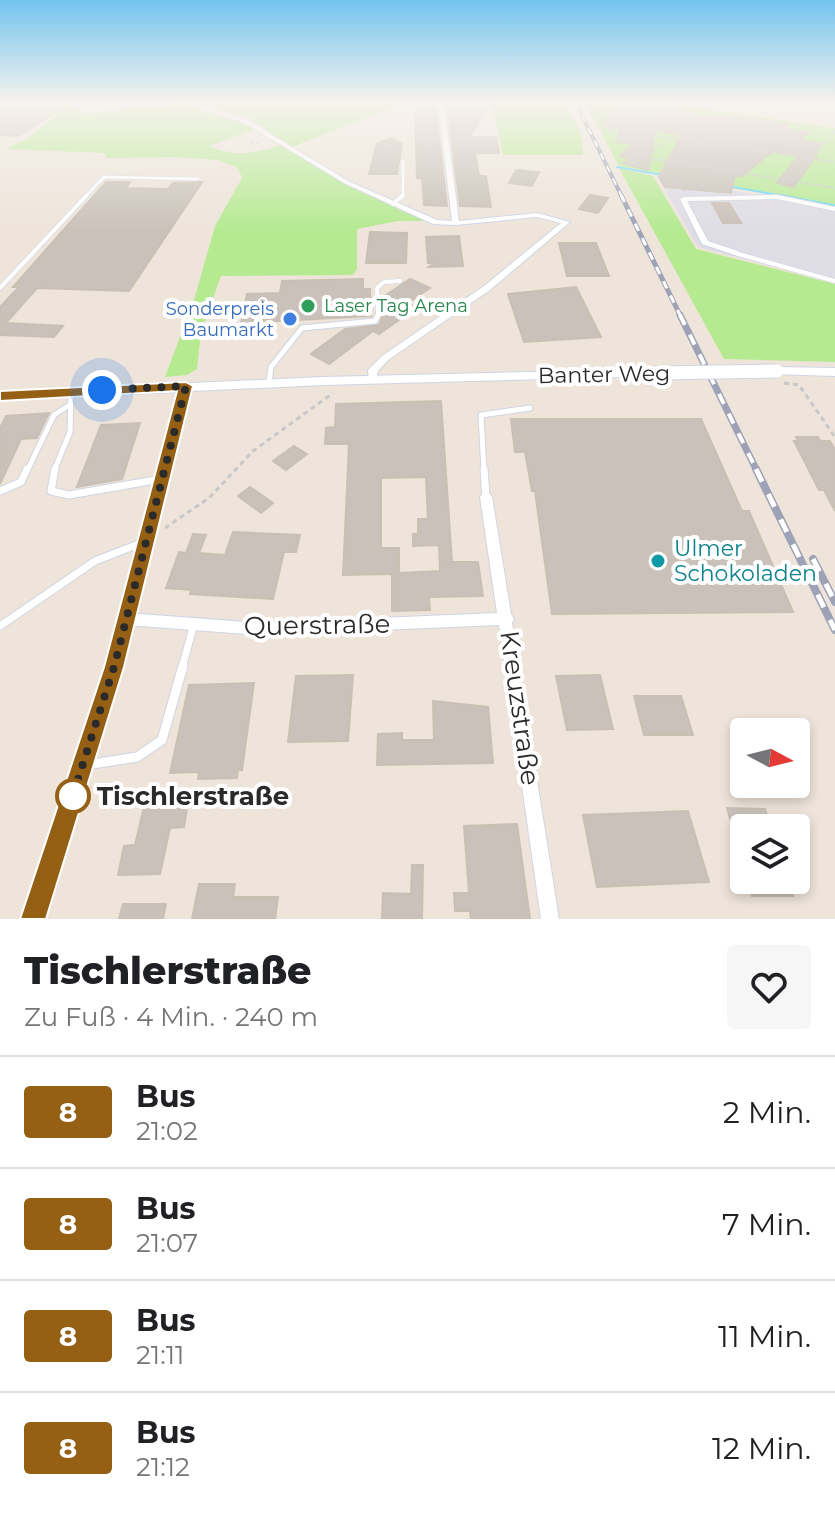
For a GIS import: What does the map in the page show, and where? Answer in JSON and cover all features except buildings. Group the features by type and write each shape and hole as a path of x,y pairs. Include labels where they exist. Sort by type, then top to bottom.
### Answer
{"street":[{"path":"286,146 336,177 436,222 537,215 559,217 566,222 565,226 460,308 385,358 373,370 372,379"},
{"path":"446,146 456,223"},
{"path":"735,253 705,242 683,199 777,197 835,209"},
{"name":"Banter Weg","path":"0,396 372,379 657,373 780,377 835,372"},
{"path":"33,919 127,619 186,386"},
{"name":"Kreuzstraße","path":"486,497 507,619 550,919"},
{"name":"Querstraße","path":"127,619 261,629 507,619"}],"lane":[{"path":"393,204 403,198 403,161"},
{"path":"0,288 104,177 198,179"},
{"path":"735,253 835,281"},
{"path":"269,383 271,367 302,328 375,321 378,318 377,288 384,282 400,281"},
{"path":"71,392 68,406 71,422 50,478 51,491 69,495 161,479"},
{"path":"0,491 21,482 54,415 68,406"},
{"path":"486,497 481,415 530,408"},
{"path":"0,626 95,561 146,541"},
{"path":"82,765 131,761 150,753 162,740 194,624"}],"path":[{"path":"628,166 660,146"},
{"path":"722,146 835,162"},
{"path":"809,159 822,146"},
{"path":"643,157 835,188 827,198"},
{"path":"780,377 799,385 835,437"},
{"path":"146,541 209,498 253,451 341,387"}],"shaded area":[{"path":"657,176 835,210 835,283 698,247"}],"green space":[{"path":"12,146 209,146 228,152 246,153 287,146 339,181 429,221 398,221 357,229 357,269 353,275 221,276 201,332 197,369 187,375 165,377 195,297 215,226 242,178 238,168 218,160 106,158 105,153 6,149"},
{"path":"501,146 582,146 583,155 503,155"},
{"path":"608,146 835,146 835,205 619,166"},
{"path":"619,168 653,176 696,249 835,284 835,362 724,359"}],"waterway":[{"path":"617,167 663,175"},
{"path":"727,186 781,196"},
{"path":"781,196 789,197"},
{"path":"781,196 835,206"}],"railway":[{"path":"597,146 622,197"},
{"path":"621,195 681,317"},
{"path":"680,315 757,471"},
{"path":"756,469 835,630"},
{"path":"813,559 835,602"}],"bus line":[{"name":"8","path":"0,396 186,386 114,667 33,919"}],"place":[{"name":"Laser Tag Arena","path":"308,306"},
{"name":"Sonderpreis Baumarkt","path":"290,319"},
{"name":"Ulmer Schokoladen","path":"658,561"},
{"name":"Tischlerstraße","path":"73,796"}],"route":[{"path":"73,796 71,801 114,667 186,386 102,390"}]}
